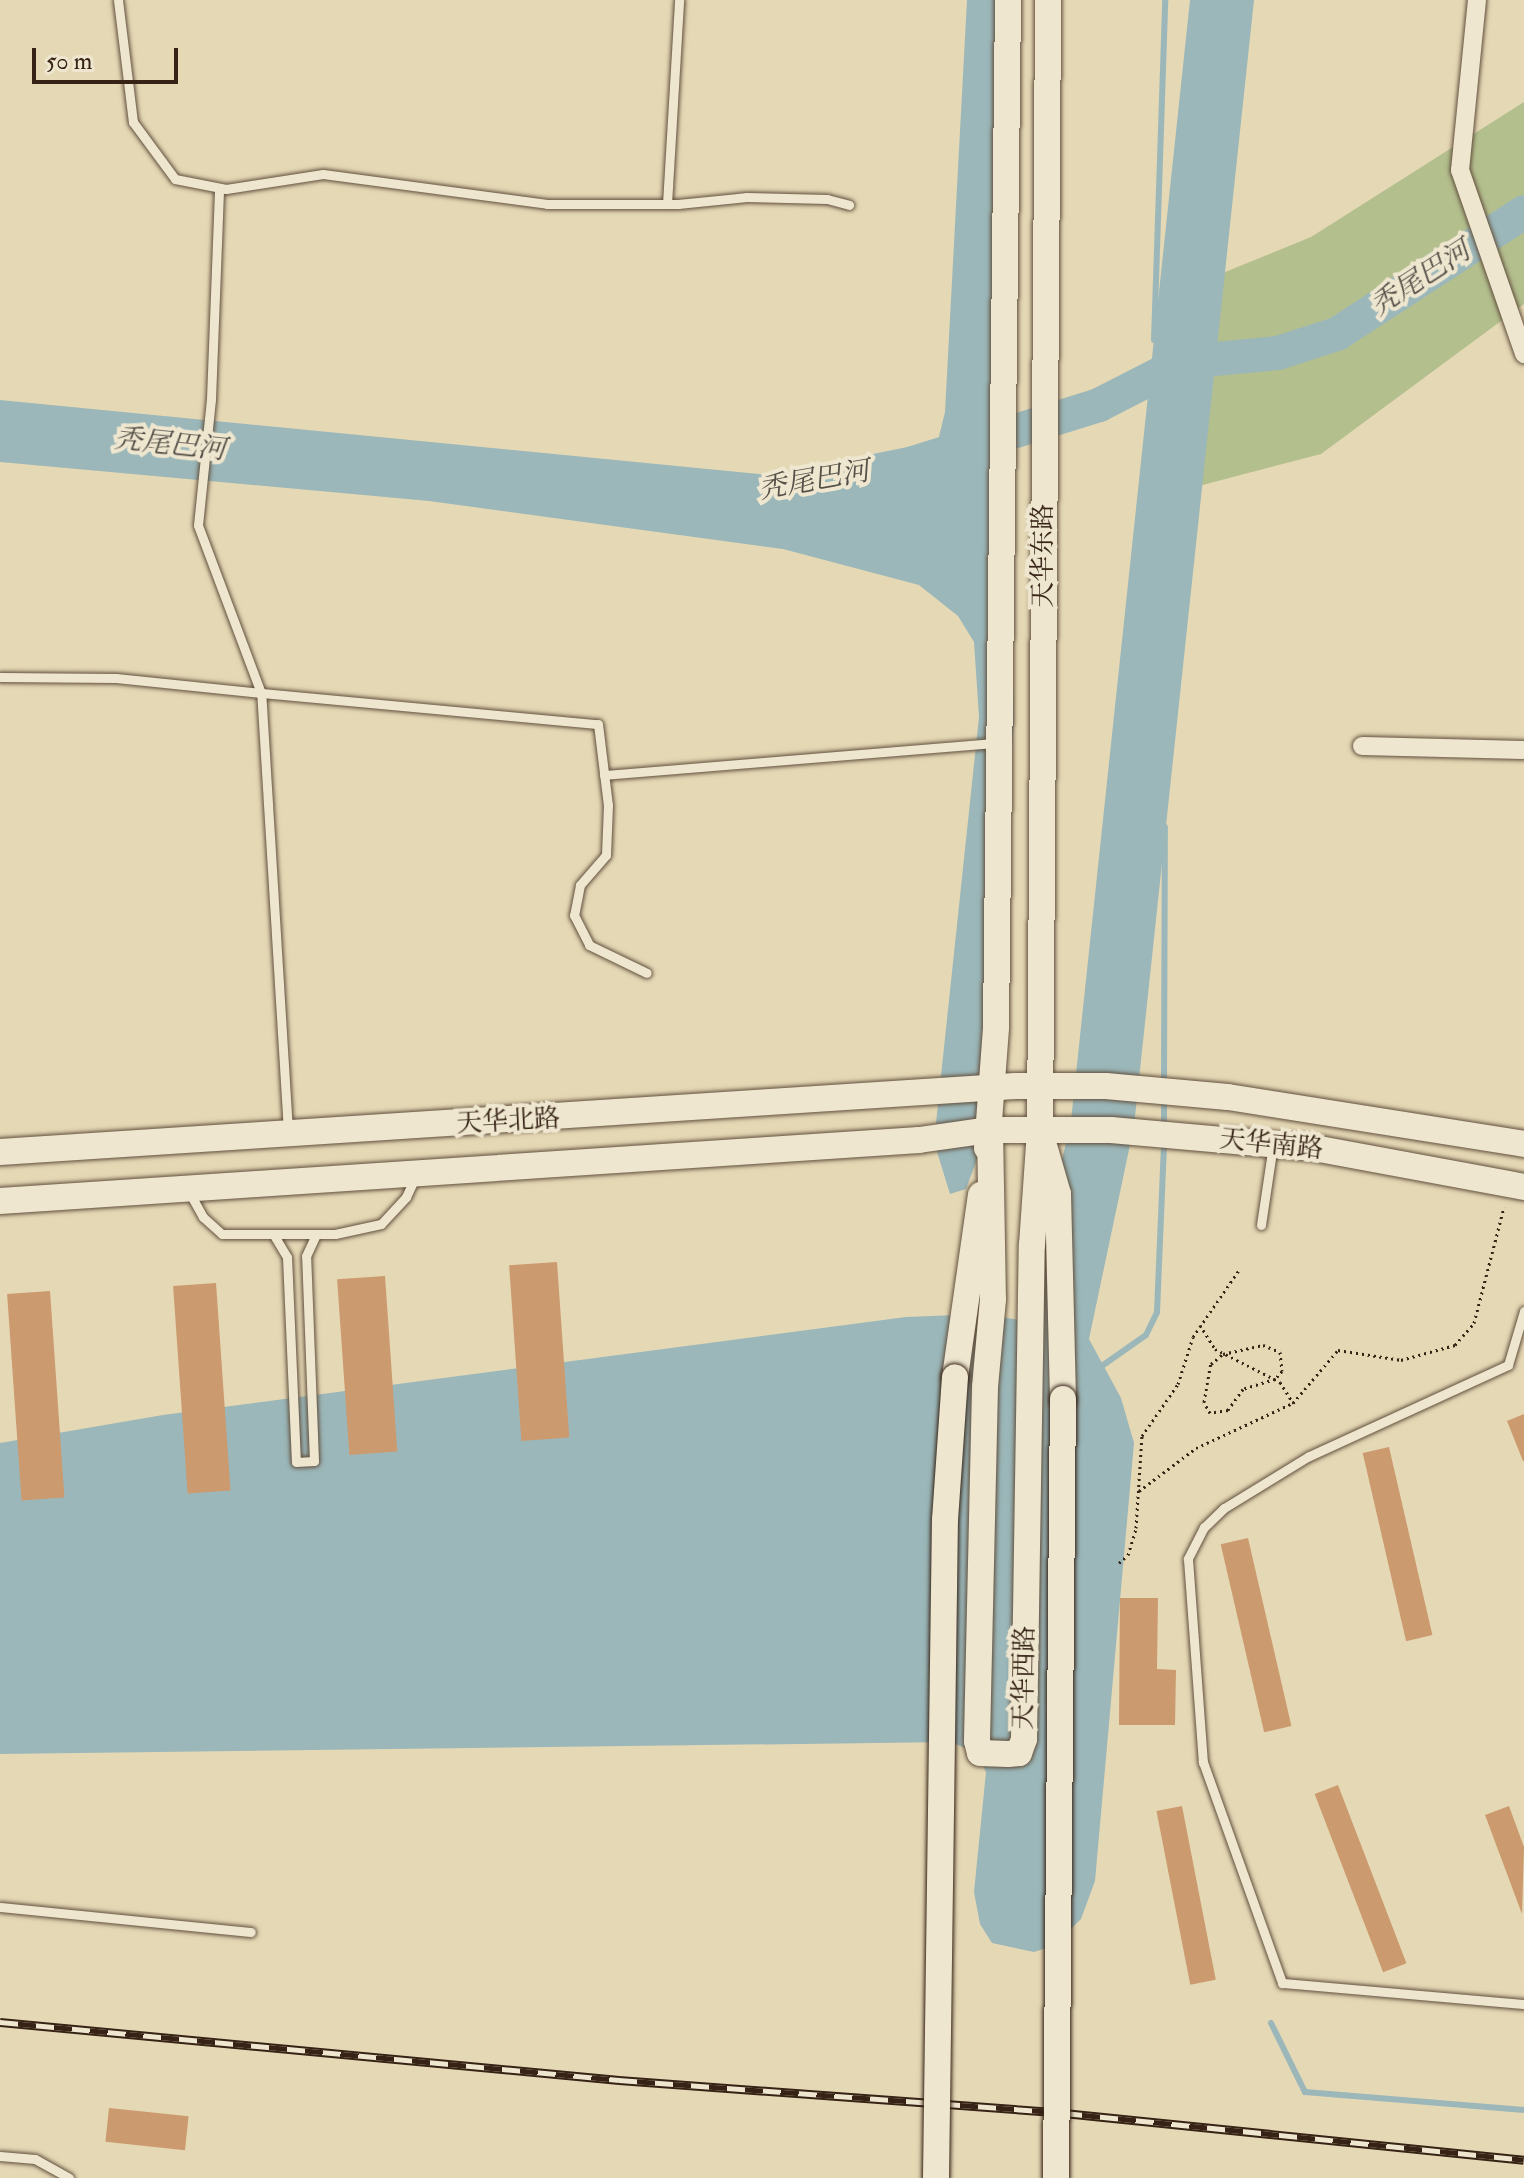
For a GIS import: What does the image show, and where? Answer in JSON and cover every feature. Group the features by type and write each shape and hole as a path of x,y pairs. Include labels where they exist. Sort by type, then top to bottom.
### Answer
{"main road":[{"name":"天华东路","path":"1008,0 1000,743 1016,1109"},
{"name":"天华东路","path":"1016,1109 1044,500 1048,0"},
{"name":"天华南路","path":"1016,1109 1106,1086 1228,1097 1524,1144"},
{"name":"天华南路","path":"1016,1109 1111,1130 1273,1145 1517,1186"},
{"name":"天华西路","path":"1016,1109 1032,1245 1023,1747 1015,1754 985,1754 977,1750 977,1726 985,1387 1016,1109"},
{"name":"天华西路","path":"1016,1109 1058,1194 1063,1399 1056,2178"},
{"name":"天华北路","path":"0,1152 289,1135 1016,1109"},
{"name":"天华北路","path":"0,1201 889,1143 1016,1109"},
{"path":"936,2178 945,1536 955,1377 1016,1109"}],"street":[{"path":"1477,0 1460,170 1524,354"},
{"path":"1362,746 1524,750"}],"lane":[{"path":"118,0 133,122 175,179 219,188 323,174 547,204 667,204 747,197 849,205"},
{"path":"667,204 679,0"},
{"path":"219,188 211,399 198,525 261,693 289,1135"},
{"path":"0,677 116,678 598,724 604,775 606,855 580,885 574,915 589,945 647,973"},
{"path":"604,775 1000,743"},
{"path":"1261,1225 1273,1145"},
{"path":"187,1187 212,1229 234,1237 316,1235 381,1224 406,1197 418,1172"},
{"path":"275,1237 287,1257 296,1462 314,1461 306,1256 316,1235"},
{"path":"1524,1311 1522,1330 1508,1365 1309,1456 1236,1501 1204,1527 1188,1559 1203,1762 1282,1983 1524,2004"},
{"path":"0,1907 251,1932"},
{"path":"0,2156 35,2159 69,2178"}],"path":[{"path":"1139,1491 1196,1448 1293,1403 1338,1350 1401,1360 1443,1352 1466,1336 1517,1186"},
{"path":"1119,1563 1128,1555 1136,1528 1142,1436 1178,1384 1200,1325 1239,1270"},
{"path":"1200,1325 1223,1354 1275,1379 1293,1403"},
{"path":"1273,1346 1284,1361 1275,1379 1243,1389 1228,1410 1210,1413 1204,1402 1211,1364 1223,1354 1273,1346"}],"green space":[{"path":"1524,102 1524,304 1321,454 1191,488 1186,288 1311,237"}],"water":[{"path":"967,0 1019,0 1002,325 1014,723 979,1154 966,1189 950,1194 934,1142 979,717 974,642 958,616 919,585 783,549 429,501 0,462 0,400 842,482 899,480 934,457 945,412"},
{"path":"1190,0 1254,0 1134,1126 1089,1339 1121,1398 1134,1443 1095,1881 1081,1919 1053,1946 1034,1952 992,1943 980,1924 974,1892 986,1772 977,1753 951,1742 0,1754 0,1443 163,1415 906,1317 983,1314 1025,1321 1071,1121"}],"building":[{"path":"557,1262 569,1438 521,1441 509,1265"},
{"path":"385,1276 397,1452 349,1455 337,1279"},
{"path":"216,1283 231,1490 188,1493 173,1286"},
{"path":"50,1291 64,1497 22,1500 7,1294"},
{"path":"1524,1414 1524,1461 1523,1461 1507,1421"},
{"path":"1389,1447 1432,1635 1406,1641 1363,1453"},
{"path":"1248,1538 1291,1726 1264,1732 1221,1544"},
{"path":"1120,1598 1158,1598 1157,1669 1176,1670 1175,1725 1119,1725"},
{"path":"1338,1785 1406,1963 1383,1972 1315,1794"},
{"path":"1182,1806 1216,1980 1190,1985 1156,1811"},
{"path":"1509,1806 1524,1847 1522,1914 1485,1815"},
{"path":"109,2108 189,2116 185,2150 105,2142"}],"waterway":[{"path":"1154,340 1165,0"},
{"name":"秃尾巴河","path":"782,490 913,463 1099,405 1183,362 1278,353 1337,334 1524,212"},
{"path":"1164,1084 1165,827"},
{"path":"1164,1099 1164,1128"},
{"path":"1099,1368 1146,1335 1157,1312 1164,1143"},
{"path":"1271,2023 1305,2092 1524,2110"}],"railway":[{"path":"0,2022 619,2080 1064,2113 1524,2160"}]}
